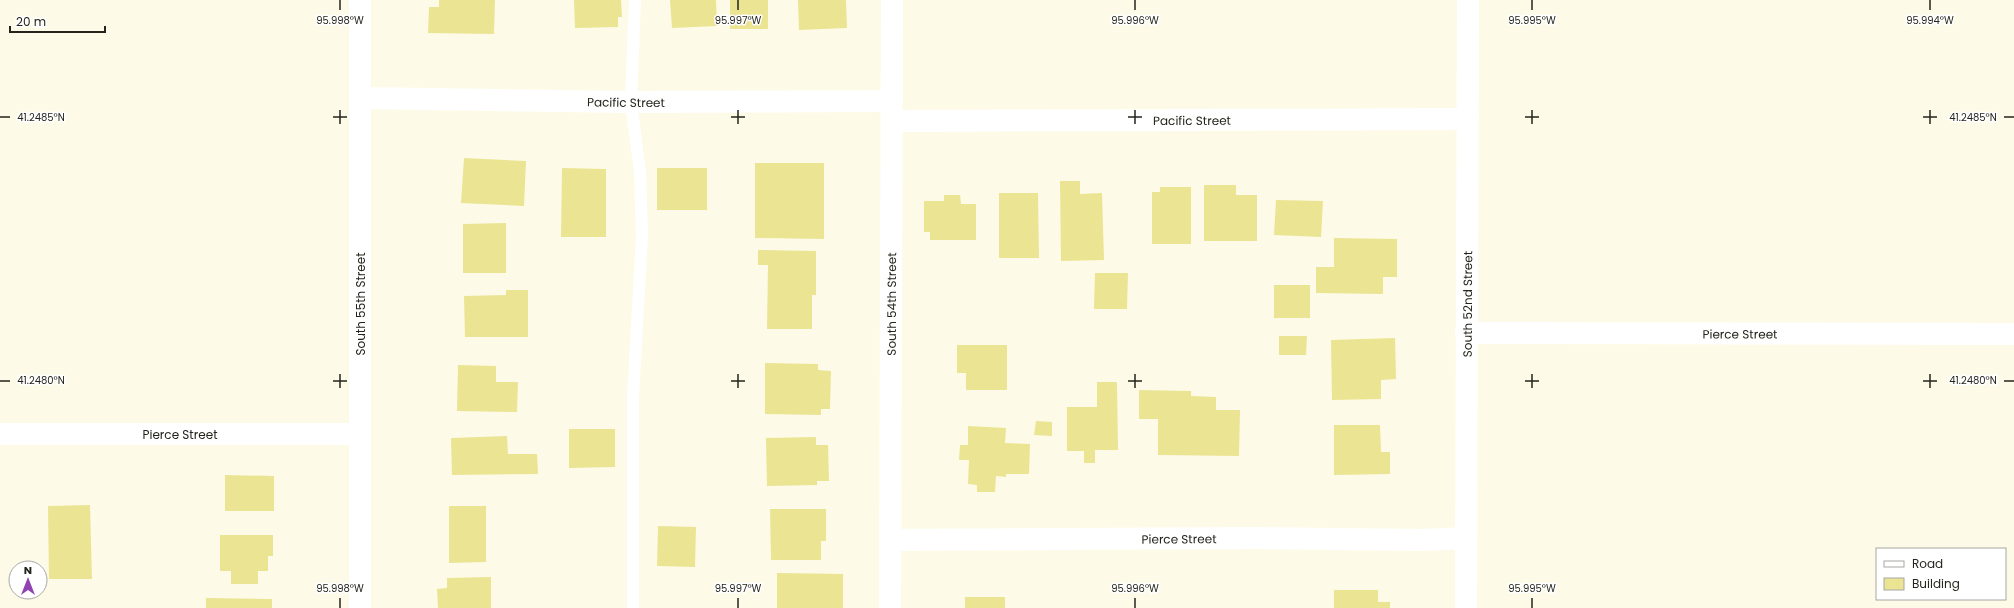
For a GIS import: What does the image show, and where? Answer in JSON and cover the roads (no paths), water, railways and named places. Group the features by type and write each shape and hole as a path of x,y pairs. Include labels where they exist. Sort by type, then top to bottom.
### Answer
{"street":[{"name":"South 55th Street","path":"360,0 360,608"},
{"name":"South 54th Street","path":"890,608 892,0"},
{"name":"South 52nd Street","path":"1466,608 1468,0"},
{"name":"Pacific Street","path":"361,98 631,102 892,111 1468,119"},
{"name":"Pierce Street","path":"1466,333 2014,334"},
{"name":"Pierce Street","path":"0,434 360,434"},
{"name":"Pierce Street","path":"891,540 1258,538 1423,540 1466,538"}],"lane":[{"path":"633,608 633,397 642,236 640,172 631,102 635,0"}]}
